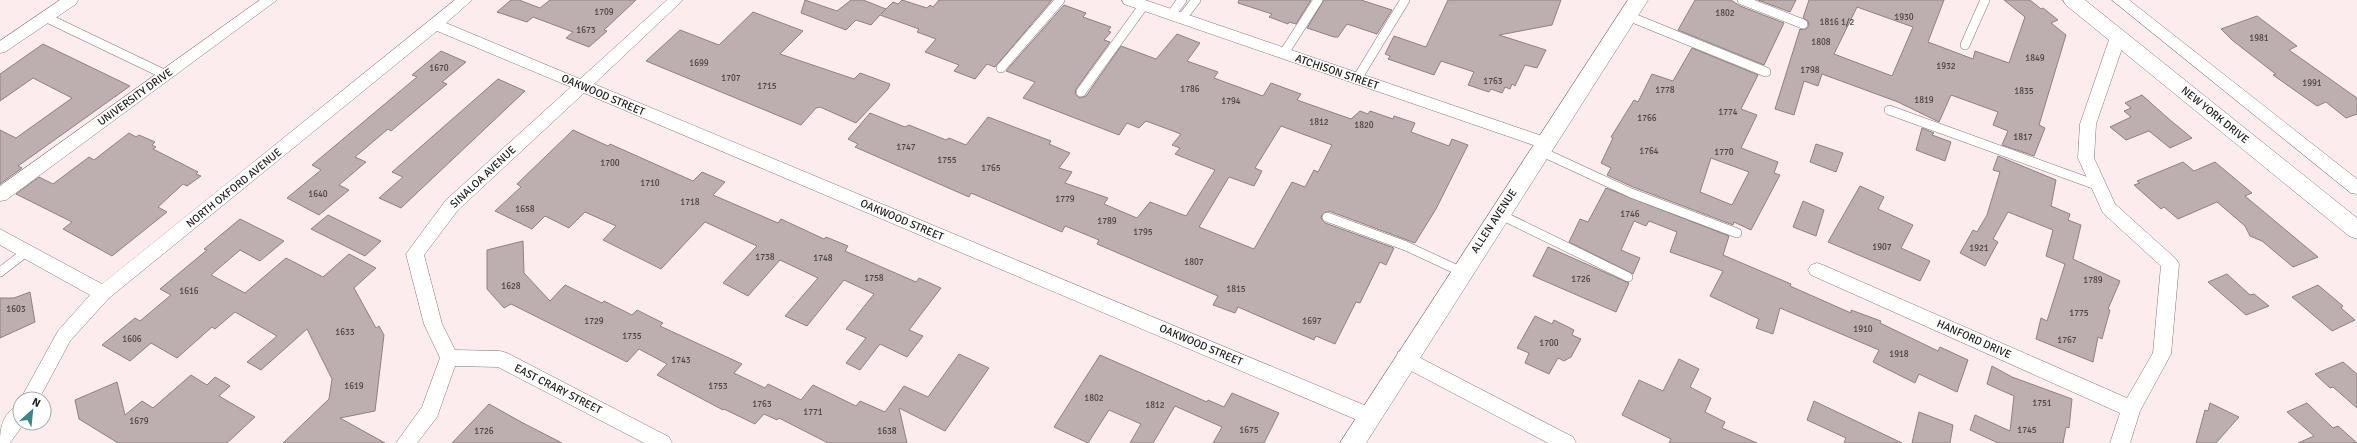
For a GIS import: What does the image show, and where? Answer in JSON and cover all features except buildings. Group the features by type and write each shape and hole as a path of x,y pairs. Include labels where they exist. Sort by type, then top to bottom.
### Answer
{"street":[{"path":"0,48 71,0"},
{"name":"UNIVERSITY DRIVE","path":"0,195 270,0"},
{"name":"NORTH OXFORD AVENUE","path":"33,391 64,336 103,293 465,0"},
{"name":"SINALOA AVENUE","path":"448,358 433,324 415,254 452,205 676,0"},
{"name":"NEW YORK DRIVE","path":"2073,0 2357,230"},
{"path":"2119,0 2357,188"},
{"name":"ATCHISON STREET","path":"1136,2 1357,79 1542,147"},
{"name":"ALLEN AVENUE","path":"1352,443 1405,358 1633,8"},
{"name":"OAKWOOD STREET","path":"435,24 1330,398 1369,416"},
{"path":"2118,37 2088,124 2086,158 2109,208 2170,264 2162,354 2131,409 2120,443"},
{"path":"0,236 26,252 103,293"},
{"name":"HANFORD DRIVE","path":"1817,270 2131,409"},
{"path":"406,443 430,411 448,358"},
{"name":"EAST CRARY STREET","path":"448,358 500,359 662,443"},
{"path":"1405,358 1566,443"},
{"path":"0,441 12,425"}],"lane":[{"path":"1001,68 1060,0"},
{"path":"1177,16 1182,0"},
{"path":"1177,16 1196,0"},
{"path":"1284,53 1318,0"},
{"path":"1357,79 1405,0"},
{"path":"1742,0 1803,24"},
{"path":"1965,45 1985,0"},
{"path":"1081,92 1136,2"},
{"path":"1633,8 1766,72"},
{"path":"45,17 166,75"},
{"path":"1889,110 2099,186"},
{"path":"1542,147 1631,193 1737,233"},
{"path":"1499,214 1628,277"},
{"path":"1327,217 1406,246 1462,272"},
{"path":"0,272 26,252"}]}
